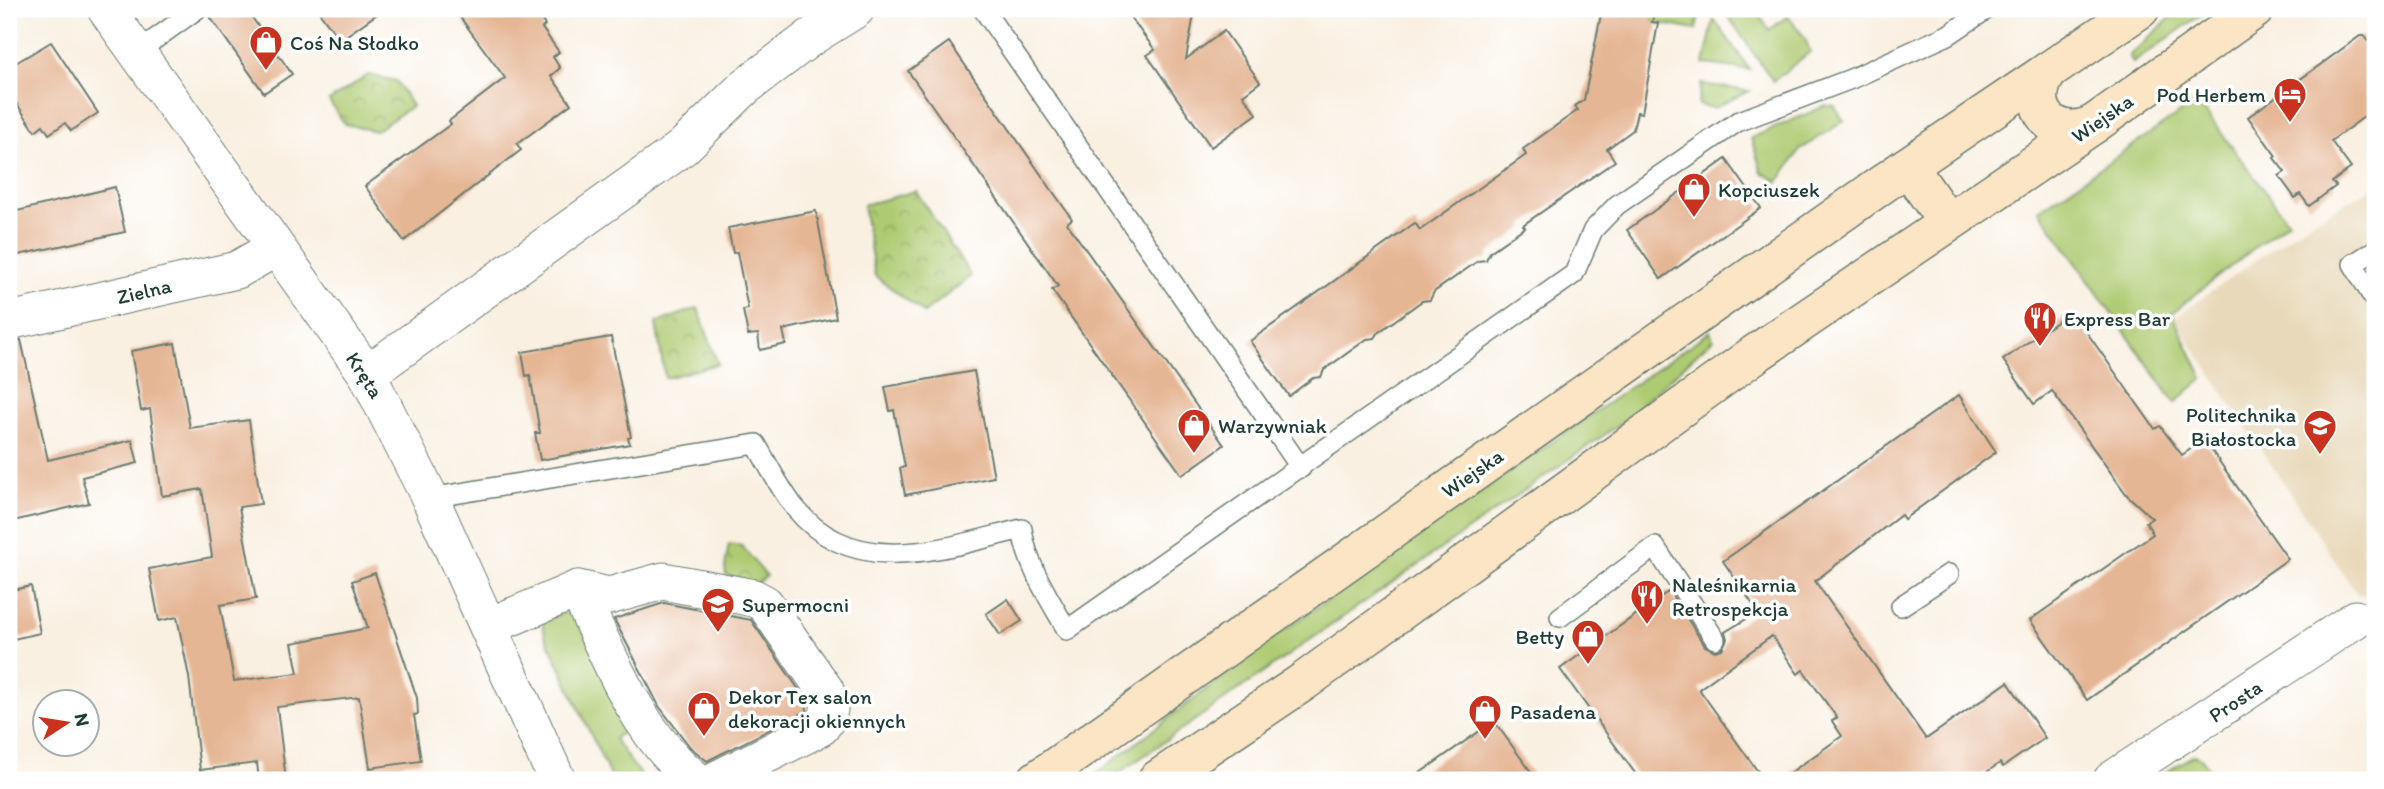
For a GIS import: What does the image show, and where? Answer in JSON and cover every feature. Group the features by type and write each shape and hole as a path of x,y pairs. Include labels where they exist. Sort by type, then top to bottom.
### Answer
{"main road":[{"name":"Wiejska","path":"1037,780 1908,166 2140,9"},
{"name":"Wiejska","path":"1157,780 1303,682 1755,354 2094,124 2255,9"},
{"path":"2049,71 2042,80 2039,103 2051,122 2072,131 2094,124"},
{"path":"1908,166 1947,222"}],"street":[{"name":"Kręta","path":"106,9 367,374 430,498 490,626 557,780"},
{"path":"367,374 682,148 745,87 811,37 856,9"},
{"name":"Zielna","path":"9,321 237,270 275,248"},
{"path":"490,626 578,589 609,596 663,581 754,598 768,606 825,690 830,704 829,716 821,727 716,780"},
{"path":"578,589 624,693 681,769 696,780"},
{"name":"Prosta","path":"2112,780 2356,619"}],"lane":[{"path":"137,52 197,9"},
{"path":"983,9 1301,468"},
{"path":"430,498 755,444 795,507 812,525 860,548 884,555 914,554 1022,529 1024,546 1038,578 1067,630 1574,274 1593,230 1617,205 1731,126 1852,79 1948,35 1987,9"},
{"path":"2375,250 2353,264 2375,301"},
{"path":"1560,617 1655,547 1714,639"},
{"path":"1901,606 1949,574"}],"shaded area":[{"name":"Politechnika Białostocka","path":"2375,186 2375,596 2357,594 2174,318 2309,223"}],"green space":[{"path":"1655,9 1700,9 1696,30 1652,22"},
{"path":"1723,9 1755,9 1769,30 1788,16 1805,38 1810,52 1773,81"},
{"path":"2180,9 2209,9 2133,63 2129,56"},
{"path":"1714,19 1750,70 1704,64"},
{"path":"368,75 396,81 412,106 375,131 345,124 329,101"},
{"path":"1701,84 1749,91 1714,108 1698,105"},
{"path":"2197,101 2288,221 2172,313 2203,378 2175,403 2039,210"},
{"path":"1825,106 1834,106 1844,121 1800,150 1778,182 1762,172 1751,138"},
{"path":"916,191 971,276 924,313 875,276 863,205"},
{"path":"698,308 718,364 665,378 656,323"},
{"path":"1710,331 1713,339 1620,424 1109,780 1088,780 1269,641"},
{"path":"729,544 742,546 766,576 755,585 726,575"},
{"path":"568,612 576,616 625,718 625,730 614,739 644,780 612,780 545,635 542,620"},
{"path":"2194,755 2202,759 2217,780 2154,780"}],"building":[{"path":"209,9 246,9 292,74 264,93 208,14"},
{"path":"317,9 384,9 340,40"},
{"path":"454,9 533,9 545,25 542,28 559,52 553,57 560,68 551,76 571,104 517,144 521,150 404,241 365,186 451,124 449,121 505,78"},
{"path":"1124,9 1195,9 1186,59 1224,31 1260,82 1243,95 1257,114 1211,147 1147,55 1155,50"},
{"path":"1602,9 1655,9 1652,22 1658,23 1642,113 1637,112 1633,130 1607,149 1615,161 1523,225 1525,227 1490,252 1486,260 1478,261 1434,292 1430,300 1422,301 1379,332 1375,338 1367,339 1324,370 1321,377 1313,378 1289,396 1250,341 1415,223 1420,230 1526,155 1523,149 1578,110 1575,106 1584,100"},
{"name":"Pod Herbem","path":"2360,36 2365,36 2375,50 2375,109 2331,141 2351,168 2332,182 2336,186 2309,206 2300,194 2295,198 2279,176 2285,172 2248,117"},
{"path":"51,42 98,113 71,131 65,123 49,134 43,125 35,131 9,92 9,67"},
{"path":"949,42 1072,219 1067,223 1224,445 1182,475 1052,290 1058,286 908,71"},
{"name":"Kopciuszek","path":"1726,159 1761,208 1661,279 1627,230"},
{"path":"115,187 125,232 9,257 9,213"},
{"path":"816,211 836,318 783,330 786,344 760,350 758,334 748,335 743,310 748,309 737,252 733,253 728,228"},
{"path":"2069,313 2073,319 2076,317 2155,429 2160,426 2182,455 2204,440 2288,559 2087,700 2030,620 2153,534 2146,522 2152,518 2127,495 2052,391 2034,404 2003,360"},
{"path":"611,337 631,437 628,438 630,444 540,460 535,433 540,433 530,375 526,376 522,352"},
{"path":"21,340 48,460 132,440 138,463 82,477 89,503 9,522 9,341"},
{"path":"175,343 190,428 249,420 261,504 239,507 256,599 220,605 234,681 298,673 292,643 368,628 352,581 375,573 417,698 418,714 414,715 421,761 370,768 359,697 277,707 286,780 259,780 257,763 200,770 189,677 177,617 159,621 149,569 212,557 202,489 162,496 150,409 141,411 131,351"},
{"path":"974,371 994,477 905,495 900,468 905,467 894,410 890,411 885,387"},
{"path":"1959,395 1996,452 1904,519 1901,515 1815,581 1926,739 2008,682 2045,738 2003,767 2000,763 1975,780 1780,780 1842,736 1832,721 1837,718 1803,670 1798,674 1772,636 1699,689 1764,780 1640,780 1560,669 1669,591 1705,646 1715,651 1722,649 1727,639 1725,632 1758,612 1723,561"},
{"path":"31,586 40,633 9,640 9,591"},
{"path":"1008,599 1022,621 1000,635 986,614"},
{"path":"664,603 751,620 806,700 807,711 707,761 690,747 659,706 614,619"},
{"path":"1494,721 1537,780 1410,780"}],"place":[{"name":"Coś Na Słodko","path":"266,72"},
{"name":"Pod Herbem","path":"2290,124"},
{"name":"Kopciuszek","path":"1694,219"},
{"name":"Express Bar","path":"2040,348"},
{"name":"Warzywniak","path":"1194,455"},
{"name":"Politechnika Białostocka","path":"2320,456"},
{"name":"Naleśnikarnia Retrospekcja","path":"1647,626"},
{"name":"Supermocni","path":"718,634"},
{"name":"Betty","path":"1588,666"},
{"name":"Dekor Tex salon dekoracji okiennych","path":"704,738"},
{"name":"Pasadena","path":"1485,741"}]}
